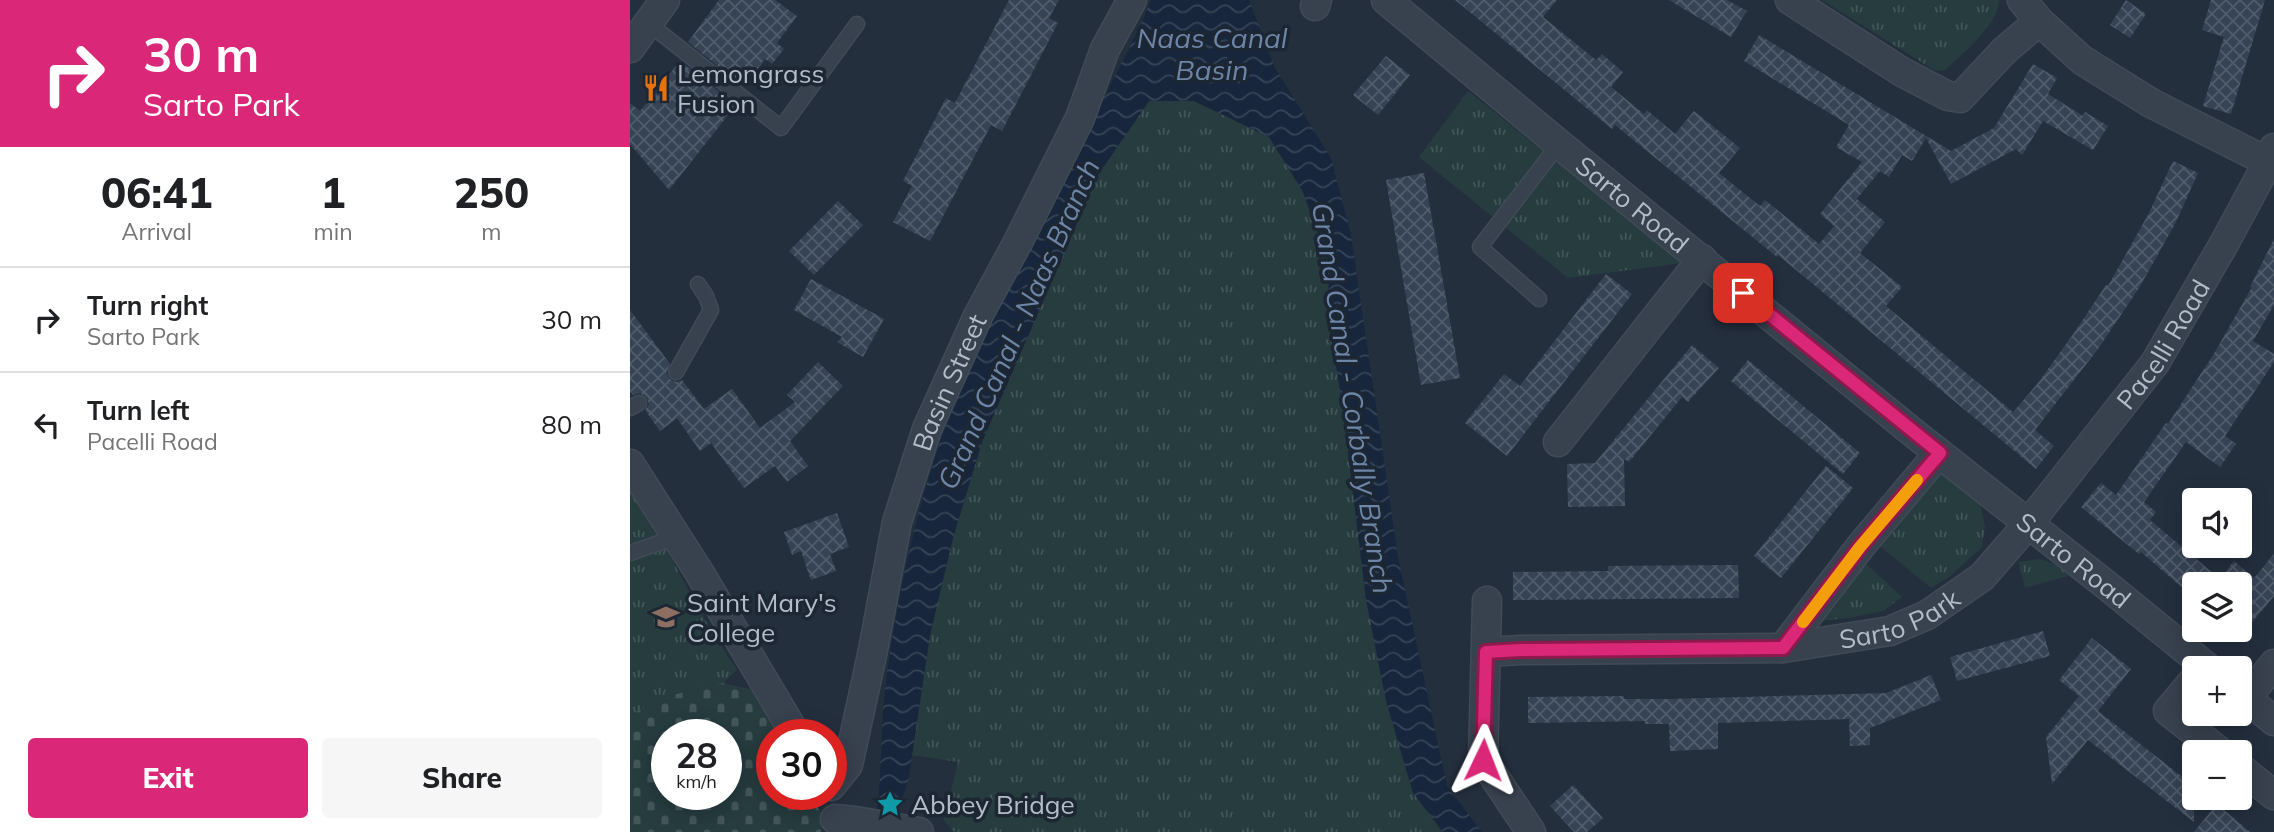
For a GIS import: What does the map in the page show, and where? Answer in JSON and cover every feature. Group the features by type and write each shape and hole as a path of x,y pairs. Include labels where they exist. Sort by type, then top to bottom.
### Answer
{"street":[{"path":"630,48 665,0"},
{"name":"Basin Street","path":"847,766 872,655 897,522 927,429 978,316 1080,118 1105,49 1132,0"},
{"name":"Sarto Road","path":"1386,0 1559,144 2029,523 2185,656"},
{"path":"1790,0 1902,72 1948,96 1960,99 2004,51 2031,11 2082,60 2140,96 2272,158"},
{"name":"Pacelli Road","path":"2029,523 2155,363 2272,158"},
{"path":"1558,442 1702,258"},
{"path":"1783,648 1860,547 1940,453"},
{"path":"630,464 786,719"},
{"name":"Sarto Park","path":"1486,652 1535,649 1783,648 1890,631 1927,615 1982,577 2029,523"},
{"path":"1487,601 1483,760 1531,832"},
{"path":"2252,687 2274,664"},
{"path":"2182,695 2168,711 2182,722"},
{"path":"2252,703 2274,721"},
{"path":"2187,726 2205,740"},
{"path":"2252,778 2274,796"},
{"path":"838,817 919,832"}],"lane":[{"path":"648,23 781,128 857,24"},
{"path":"1539,299 1480,247 1559,144"},
{"path":"676,372 711,310 698,284"},
{"path":"630,553 676,537"}],"green space":[{"path":"1822,0 1999,0 1998,9 1986,29 1944,71 1934,70"},
{"path":"1468,91 1682,263 1568,278 1419,157"},
{"path":"1149,101 1194,101 1269,137 1302,190 1330,256 1328,318 1413,792 1443,832 954,832 944,820 958,762 912,755 930,635 953,538 982,442 1098,175"},
{"path":"1932,466 1980,504 1985,526 1982,547 1949,577 1931,588 1875,542"},
{"name":"Saint Mary's College","path":"630,480 694,600 737,670 723,683 664,697 630,715"},
{"path":"2040,559 2059,566 2068,576 2025,588 2019,562"},
{"path":"1862,560 1902,597 1883,611 1819,621"},
{"path":"723,683 753,690 769,719 756,719 756,810 819,810 822,815 821,832 630,832 630,715 664,697"}],"water":[{"path":"1151,0 1249,0 1275,68 1331,158 1351,235 1398,557 1447,786 1482,832 1443,832 1413,793 1386,701 1366,600 1342,403 1328,318 1329,256 1302,190 1269,137 1194,101 1149,101 1098,175 982,442 953,538 930,635 908,782 897,811 894,832 874,832 880,783 884,700 892,637 911,543 937,451 958,396 997,312"}],"building":[{"path":"719,0 775,0 797,16 777,43 784,49 772,64 765,59 744,87 688,42"},
{"path":"1009,0 1059,0 1049,18 1058,23 1002,131 991,125 930,241 893,222 912,186 903,181 946,98 955,103"},
{"path":"1455,0 1557,0 1543,17 1596,60 1602,54 1623,72 1611,87 1644,114 1647,110 1675,134 1694,111 1740,148 1719,173 1760,206 1765,200 1819,244 1857,199 1885,222 1860,253 1902,287 1886,306 2013,412 2038,383 2106,285 2108,286 2149,213 2173,161 2198,173 2175,224 2139,288 2098,349 2035,430 2054,446 2036,469 1778,255 1777,257 1615,125 1612,129"},
{"path":"1669,0 1727,0 1747,11 1731,37"},
{"path":"2126,0 2146,14 2130,38 2110,25"},
{"path":"2211,0 2265,0 2231,114 2203,106 2224,37 2202,30"},
{"path":"1759,35 1951,151 1994,128 2033,64 2057,78 2048,94 2083,116 2085,112 2108,126 2093,150 2043,121 2022,155 2016,149 1951,184 1926,138 1912,161 1902,155 1889,177 1880,171 1834,226 1820,214 1862,162 1836,147 1849,125 1744,61"},
{"path":"1386,56 1410,75 1378,115 1353,95"},
{"path":"680,61 736,105 669,190 630,144 630,103 640,111"},
{"path":"1424,173 1460,378 1421,385 1386,180"},
{"path":"838,201 863,225 814,275 789,251"},
{"path":"2274,239 2274,305 2253,341 2274,354 2274,362 2225,436 2236,444 2220,467 2186,442 2144,502 2156,512 2150,520 2182,547 2182,558 2195,558 2212,572 2182,572 2182,588 2141,552 2139,554 2081,507 2101,483 2116,495 2166,423 2168,424 2215,352"},
{"path":"1606,274 1632,294 1507,456 1465,423 1504,374 1520,386"},
{"path":"811,279 884,319 863,357 837,342 842,337 794,310"},
{"path":"630,310 670,364 666,373 671,380 682,380 704,409 732,389 760,428 795,402 787,395 818,362 843,386 790,441 808,466 787,482 775,466 744,488 711,443 700,451 677,418 660,431 645,410 649,404 647,398 640,393 633,395 630,391"},
{"path":"1692,345 1719,368 1688,402 1682,397 1629,462 1624,459 1625,506 1568,507 1567,464 1595,463"},
{"path":"1748,360 1860,453 1843,474 1731,381"},
{"path":"1826,466 1853,488 1781,578 1754,556"},
{"path":"837,513 849,547 830,554 836,571 811,580 801,551 792,555 784,532"},
{"path":"2274,554 2274,596 2252,623 2252,576 2254,578"},
{"path":"2234,561 2247,572 2225,572"},
{"path":"1738,565 1739,598 1513,600 1513,572 1608,571 1608,566"},
{"path":"2043,631 2050,656 1957,681 1950,657"},
{"path":"2092,638 2131,669 2098,711 2182,777 2182,810 2194,810 2194,822 2088,740 2052,784 2046,737 2079,696 2059,680"},
{"path":"1931,675 1941,700 1870,728 1870,745 1850,746 1849,719 1718,723 1718,749 1670,751 1669,724 1645,724 1645,721 1528,723 1528,697 1624,696 1624,699 1669,699 1886,693"},
{"path":"1573,785 1603,818 1587,832 1574,832 1550,806"},
{"path":"2212,810 2224,810 2250,832 2194,832"}],"slow traffic":[{"path":"1803,622 1860,547 1917,480"}],"place":[{"name":"Lemongrass Fusion","path":"656,88"},
{"name":"Saint Mary's College","path":"666,617"},
{"name":"Abbey Bridge","path":"890,804"}],"route":[{"path":"1483,760 1486,652 1783,648 1860,547 1940,453 1743,293"}],"water label":[{"name":"Naas Canal Basin","path":"1212,53"},
{"name":"Grand Canal - Naas Branch","path":"1018,324"},
{"name":"Grand Canal - Corbally Branch","path":"1353,398"}]}
